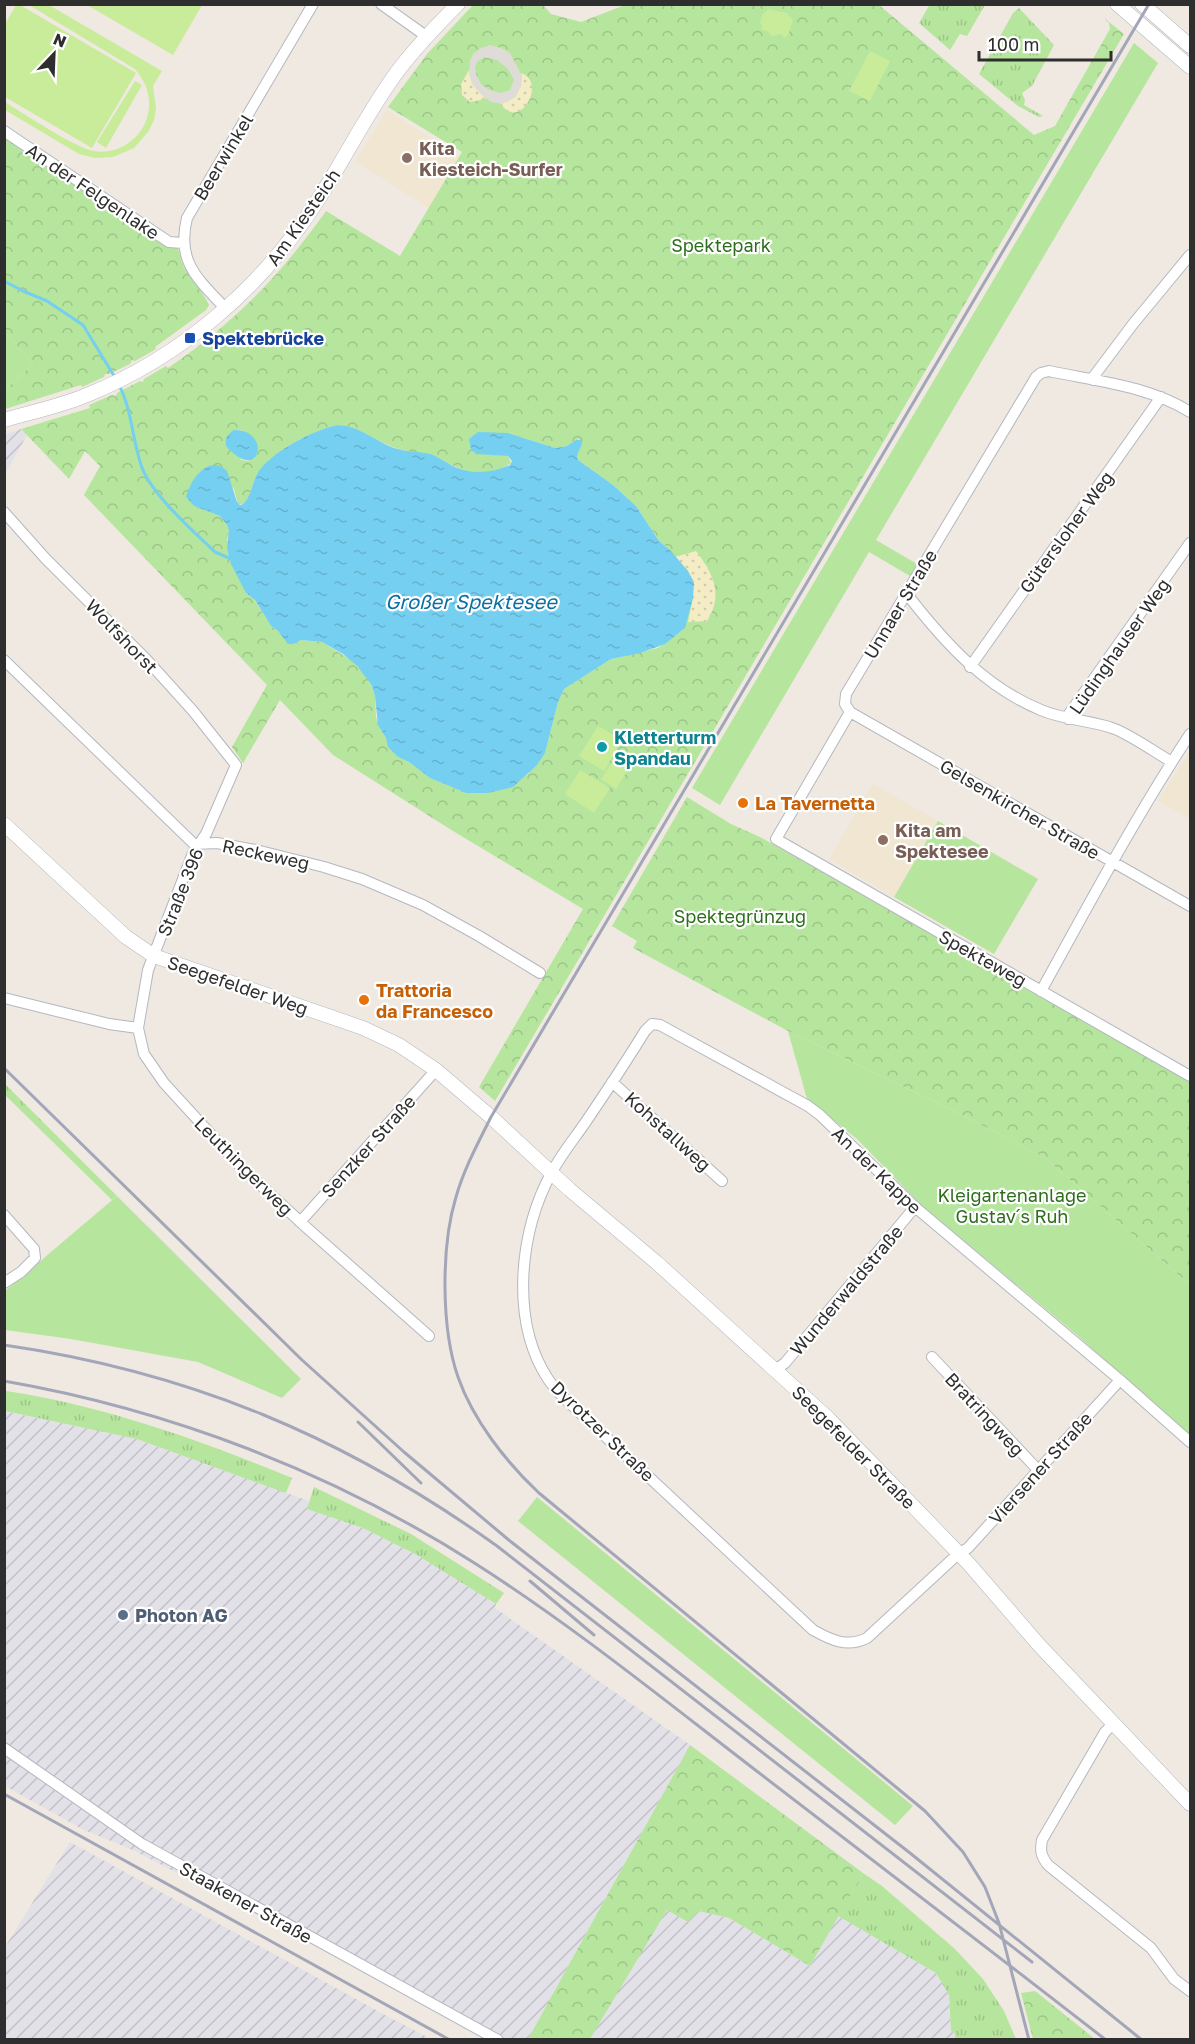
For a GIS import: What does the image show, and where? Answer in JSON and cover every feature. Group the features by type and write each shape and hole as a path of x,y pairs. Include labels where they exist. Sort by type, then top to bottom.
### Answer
{"street":[{"name":"Beerwinkel","path":"183,243 187,218 313,4"},
{"path":"381,4 426,36"},
{"name":"Am Kiesteich","path":"4,420 86,396 161,357 190,338 226,309 265,271 294,236 388,86 426,36 458,4"},
{"path":"1117,4 1191,67"},
{"path":"1142,4 1191,46"},
{"name":"An der Felgenlake","path":"4,131 169,242 183,243"},
{"path":"183,243 187,261 196,276 226,309"},
{"path":"1191,255 1133,324 1093,380 1137,389 1191,412"},
{"name":"Unnaer Straße","path":"776,839 850,712 845,704 846,694 1035,377 1048,371 1093,380"},
{"name":"Gütersloher Weg","path":"970,667 1161,398"},
{"name":"Wolfshorst","path":"4,512 45,558 170,685 236,765"},
{"name":"Lüdinghauser Weg","path":"1068,719 1069,714 1191,543"},
{"path":"905,595 970,667 1006,693 1041,710 1068,719 1114,728 1172,762"},
{"name":"Reckeweg","path":"4,660 191,842 198,845 217,843 256,850 363,879 423,905 540,973"},
{"name":"Gelsenkircher Straße","path":"850,712 1191,906"},
{"path":"1041,991 1113,862 1191,734"},
{"name":"Straße 396","path":"154,956 193,853 206,834 236,765"},
{"name":"Seegefelder Weg","path":"4,824 126,937 154,956 363,1028 399,1045 436,1070 491,1117"},
{"name":"Spekteweg","path":"776,839 1191,1076"},
{"name":"Leuthingerweg","path":"154,956 148,970 138,1028 144,1054 164,1083 239,1165 429,1336"},
{"path":"4,998 109,1024 138,1028"},
{"name":"Dyrotzer Straße","path":"652,1024 645,1030 551,1173 531,1221 524,1279 524,1314 534,1352 548,1380 576,1409 813,1630 840,1643 852,1643 867,1638 958,1554"},
{"name":"An der Kappe","path":"652,1024 660,1025 808,1106 820,1115 915,1207 1191,1442"},
{"name":"Senzker Straße","path":"300,1222 436,1070"},
{"name":"Kohstallweg","path":"612,1082 722,1181"},
{"name":"Seegefelder Straße","path":"491,1117 551,1173 656,1262 842,1431 958,1554 1039,1645 1191,1804"},
{"name":"Wunderwaldstraße","path":"775,1370 785,1363 915,1207"},
{"path":"4,1215 34,1249 35,1258 21,1272 4,1283"},
{"name":"Bratringweg","path":"932,1357 1038,1470"},
{"name":"Viersener Straße","path":"958,1554 968,1548 1120,1380"},
{"path":"1113,1724 1105,1732 1042,1840 1040,1849 1042,1856 1048,1865 1151,1948 1174,1979 1191,1991"},
{"name":"Staakener Straße","path":"4,1748 142,1844 498,2040"}],"shaded area":[{"path":"490,45 510,53 522,76 521,86 516,96 509,101 501,104 491,102 472,84 469,73 470,61 473,54","holes":["484,57 497,60 508,69 514,80 510,90 500,93 481,84 475,67 477,62"]},
{"name":"Kita Kiesteich-Surfer","path":"387,110 459,156 429,208 355,161"},
{"path":"21,429 27,435 5,474 5,434"},
{"path":"1190,750 1190,819 1158,801"},
{"name":"Kita am Spektesee","path":"873,784 938,821 894,897 829,859"},
{"path":"4,1411 137,1439 309,1501 307,1509 363,1528 417,1555 496,1604 495,1608 690,1745 528,2039 488,2039 135,1851 82,1829 5,1786"},
{"path":"70,1842 431,2039 5,2039 5,1947"},
{"path":"667,1909 699,1910 729,1918 810,1966 838,1916 936,1973 949,1995 951,2031 955,2034 955,2039 589,2040"}],"green space":[{"path":"930,4 985,5 967,36 960,34 950,50 919,23"},
{"path":"16,5 20,5 136,73 92,148 5,97 5,24"},
{"path":"29,5 49,5 162,71 153,86 156,109 154,120 148,132 134,148 113,157 95,158 79,154 5,110 5,102 74,143 102,152 118,149 132,140 138,135 148,114 149,100 146,87 135,69"},
{"path":"87,5 202,5 173,55"},
{"name":"Spektepark","path":"473,5 543,5 551,14 581,22 625,5 879,5 1034,135 1055,126 1110,29 1109,23 1104,18 1124,34 495,1101 479,1087 583,909 333,755 280,700 243,763 232,747 267,685 84,495 100,466 85,451 69,479 21,429 90,408 89,405 112,395 116,396 117,393 140,381 143,382 144,379 166,366 168,368 192,351 235,316 273,278 326,211 400,256 462,152 388,107 427,54","holes":["337,425 357,429 394,448 432,456 461,469 475,472 490,472 511,463 508,456 486,453 508,433 555,448 567,446 579,439 581,446 577,454 578,460 613,485 636,506 659,541 668,548 682,566 683,630 658,648 611,659 564,689 558,702 545,753 527,775 461,791 435,780 398,757 381,730 376,717 375,696 371,684 351,660 322,642 301,640 294,644 285,640 271,626 254,599 246,593 227,543 229,531 227,525 220,516 194,506 188,492 198,475 213,465 234,489 238,504 243,504 250,494 257,474 272,458 304,437","234,430 240,430 252,437 255,458 248,461 241,460"]},
{"path":"1019,8 1054,45 1032,86 1022,93 1025,100 1024,105 1043,116 1039,117 1018,106 979,74 1013,13"},
{"path":"769,9 787,13 793,20 788,35 784,38 781,34 772,36 767,31 761,30 762,15"},
{"path":"1134,43 1158,63 876,540 917,564 910,576 869,552 720,805 692,788"},
{"path":"870,51 890,61 870,101 849,91"},
{"path":"135,81 142,85 106,148 97,142"},
{"path":"4,136 164,244 178,248 184,267 209,305 206,310 155,347 156,349 135,361 132,360 130,364 82,387 81,385 5,409 5,390 33,364 5,334"},
{"path":"5,334 33,364 5,390"},
{"path":"598,726 622,740 604,771 579,756"},
{"path":"616,756 631,765 616,789 601,779"},
{"path":"580,770 610,788 594,813 565,794"},
{"name":"Spektegrünzug","path":"687,797 731,824 762,838 1190,1081 1190,1285 1045,1158 788,1031 633,948 637,941 612,926"},
{"path":"938,821 1038,879 994,954 894,897"},
{"name":"Kleigartenanlage Gustav´s Ruh","path":"788,1031 1045,1158 1190,1285 1190,1437 1077,1335 922,1206 857,1139 807,1099"},
{"path":"4,1083 117,1196 112,1200 5,1095"},
{"path":"117,1196 301,1379 282,1398 198,1362 71,1339 5,1330 5,1291"},
{"path":"6,1391 43,1397 116,1415 222,1450 292,1478 286,1493 137,1439 5,1411"},
{"path":"314,1487 411,1534 504,1593 496,1604 417,1555 363,1528 307,1509"},
{"path":"537,1497 913,1806 895,1825 518,1521"},
{"path":"690,1745 863,1873 810,1966 729,1918 699,1911 688,1922 667,1910 590,2039 528,2039"},
{"path":"863,1873 882,1886 955,1949 983,1979 1004,2011 1016,2039 955,2039 955,2034 951,2031 949,1995 936,1973 838,1916"},
{"path":"1035,1991 1095,2039 1033,2039 1021,1993"}],"sand":[{"path":"469,70 475,87 486,99 470,102 462,95 461,84"},
{"path":"521,73 529,78 532,86 531,94 522,109 516,112 508,111 501,104 516,96 522,79"},
{"path":"696,551 714,584 715,602 707,621 688,622 693,598 688,571 675,557"}],"water":[{"name":"Großer Spektesee","path":"337,425 357,430 394,448 430,454 462,470 476,472 496,470 510,465 512,461 508,456 477,454 471,450 469,439 478,432 508,433 555,448 582,440 578,460 613,485 636,506 659,541 688,571 694,582 693,598 685,628 665,644 640,653 611,659 564,689 558,702 545,753 537,765 513,787 488,793 466,793 430,778 409,762 398,757 388,747 386,738 378,725 375,696 371,684 357,666 343,654 322,642 301,640 288,644 271,626 255,600 246,593 231,564 227,548 229,531 227,525 220,516 194,506 186,497 201,471 214,465 227,471 237,502 240,505 243,504 250,494 257,474 271,458 304,437"},
{"path":"234,430 246,432 254,438 257,453 254,458 247,460 238,457 226,446 227,437"}],"waterway":[{"path":"4,281 47,301 83,325 116,379"},
{"path":"119,385 127,404 138,455 146,476 184,523 215,552 229,558"}],"railway":[{"path":"1029,2040 999,1923 985,1887 963,1852 925,1811 539,1493 492,1440 464,1393 452,1357 446,1311 446,1263 451,1217 459,1187 491,1117 1149,4"},
{"path":"4,1068 302,1360 404,1452 510,1541 910,1853 1142,2040"},
{"path":"4,1345 138,1372 202,1392 263,1415 382,1472 440,1507 497,1546 1032,1962"},
{"path":"4,1381 66,1393 128,1409 249,1449 366,1501 422,1531 476,1564 583,1638 1106,2040"},
{"path":"358,1422 421,1483"},
{"path":"530,1581 594,1635"},
{"path":"4,1794 450,2040"}],"place":[{"name":"Kita Kiesteich-Surfer","path":"407,158"},
{"name":"Spektebrücke","path":"190,338"},
{"name":"Kletterturm Spandau","path":"602,747"},
{"name":"La Tavernetta","path":"743,803"},
{"name":"Kita am Spektesee","path":"883,840"},
{"name":"Trattoria da Francesco","path":"364,1000"},
{"name":"Photon AG","path":"123,1615"}]}
